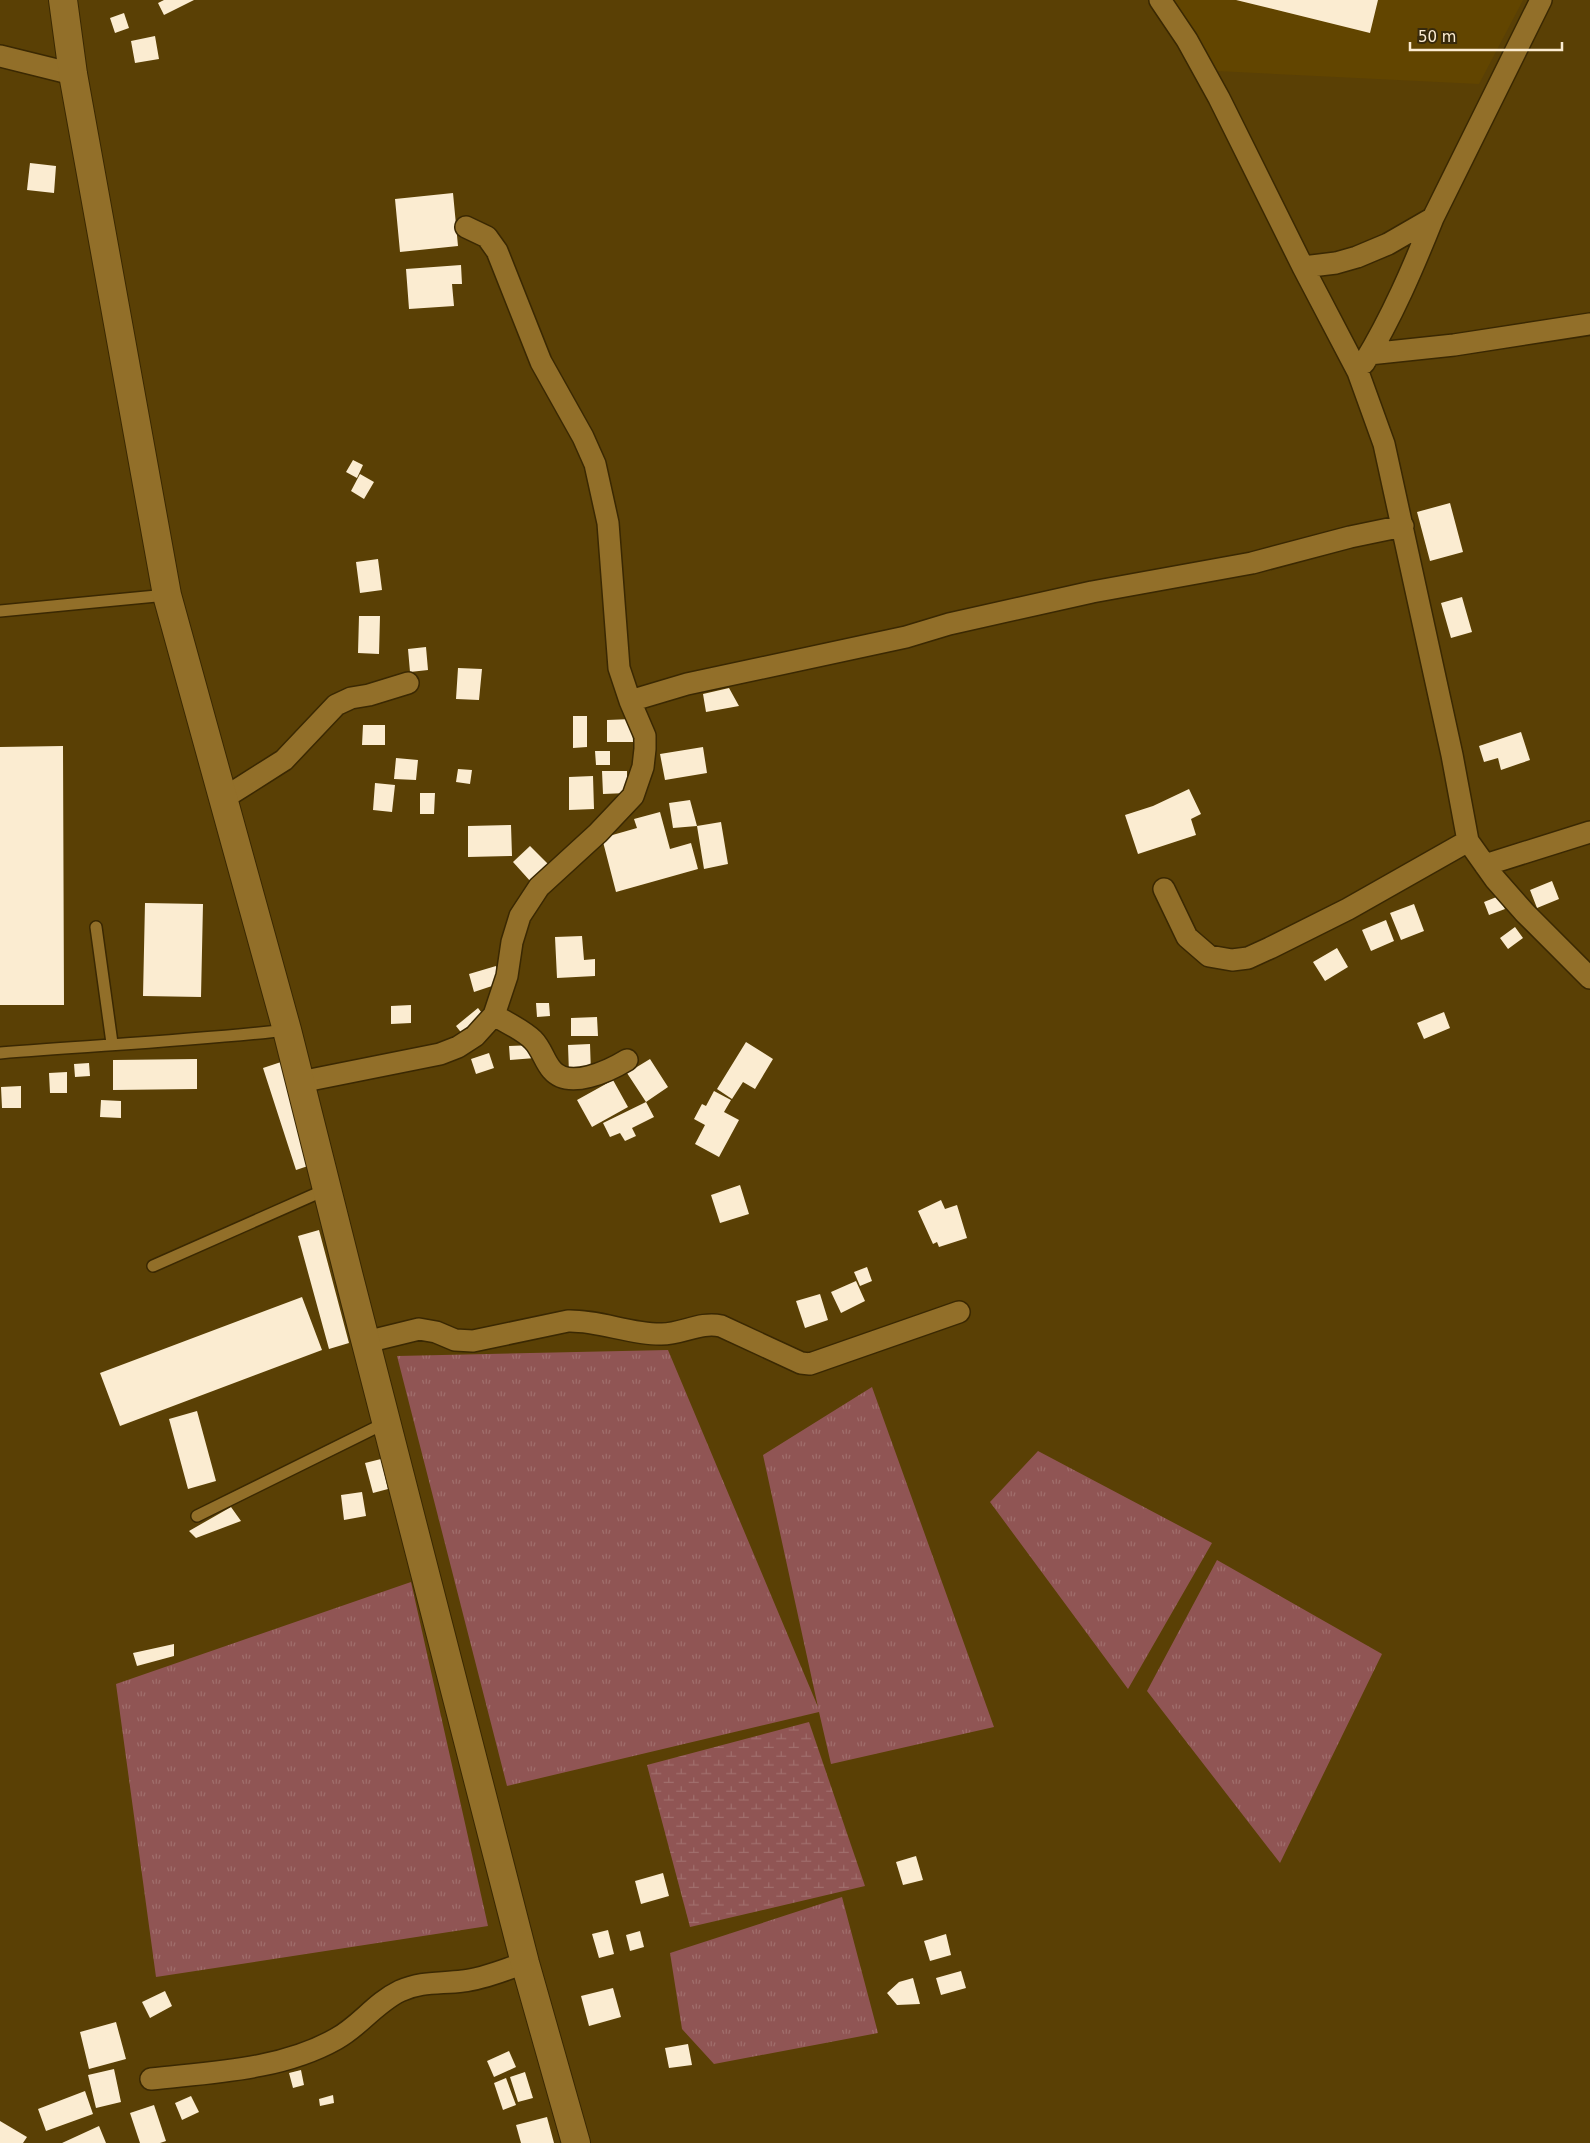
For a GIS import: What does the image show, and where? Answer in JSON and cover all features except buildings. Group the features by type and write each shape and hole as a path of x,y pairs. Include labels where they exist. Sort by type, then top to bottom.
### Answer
{"street":[{"path":"63,0 73,74 167,595 287,1030 525,1963 576,2143"},
{"path":"1160,0 1187,40 1220,98 1303,267 1364,363 1403,526 1452,755 1468,842 1525,913 1590,978"},
{"path":"1364,363 1405,287 1433,218 1541,0"},
{"path":"0,56 73,74"},
{"path":"1303,267 1336,263 1357,257 1388,244 1433,218"},
{"path":"300,1082 440,1054 458,1047 475,1036 494,1015 507,976 512,942 525,909 539,887 598,833 633,796 644,767 645,736 630,701 619,668 608,523 595,464 583,437 541,362 512,293 497,250 487,237 466,227"},
{"path":"1364,363 1454,345 1590,324"},
{"path":"630,701 687,684 906,637 958,622 1092,592 1252,563 1350,537 1403,526"},
{"path":"224,798 284,760 336,705 351,698 369,695 408,683"},
{"path":"1485,864 1590,832"},
{"path":"1164,889 1186,937 1209,956 1232,960 1240,959 1270,948 1348,909 1468,842"},
{"path":"494,1015 531,1038 541,1049 552,1069 559,1076 567,1079 588,1076 619,1065 627,1060"},
{"path":"366,1342 419,1329 436,1332 455,1340 473,1341 568,1320 579,1320 606,1327 662,1334 712,1324 721,1326 801,1363 810,1364 959,1312"},
{"path":"151,2079 264,2065 310,2052 338,2038 378,2004 400,1991 424,1983 465,1982 525,1963"}],"lane":[{"path":"0,611 167,595"},
{"path":"96,927 112,1043"},
{"path":"0,1053 112,1043 225,1038 287,1030"},
{"path":"153,1266 327,1189"},
{"path":"197,1516 387,1422"}],"shaded area":[{"path":"1170,0 1523,0 1479,84 1217,71"}],"green space":[{"path":"668,1350 818,1707 763,1455 872,1387 994,1727 831,1764 819,1712 507,1786 397,1356"},
{"path":"1038,1451 1212,1543 1128,1689 990,1502"},
{"path":"1217,1560 1382,1654 1280,1863 1147,1691"},
{"path":"411,1582 488,1926 156,1977 116,1684"},
{"path":"809,1722 865,1886 690,1927 647,1765"},
{"path":"842,1897 878,2033 714,2064 682,2029 670,1953"}]}
